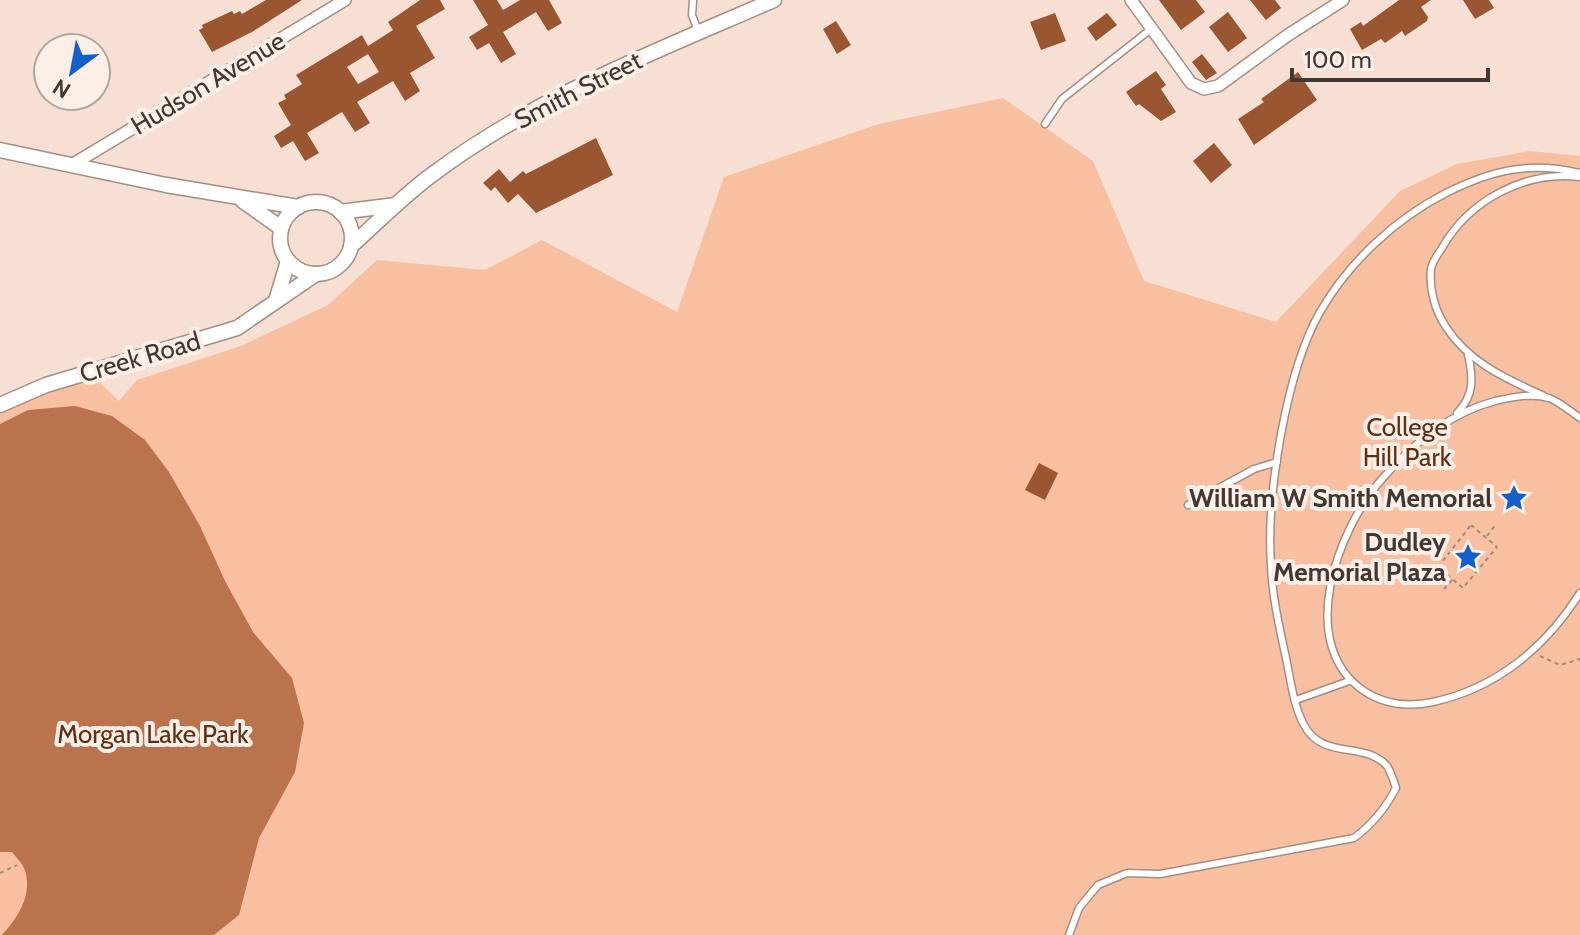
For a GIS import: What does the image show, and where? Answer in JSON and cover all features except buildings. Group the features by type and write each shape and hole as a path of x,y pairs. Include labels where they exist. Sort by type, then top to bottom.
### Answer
{"street":[{"name":"Hudson Avenue","path":"70,166 345,0"},
{"name":"Smith Street","path":"351,246 432,174 546,104 579,85 698,32 752,4 774,0"},
{"path":"1131,0 1191,83 1204,89 1218,86 1343,0"},
{"path":"0,150 70,166 298,207"},
{"path":"239,198 281,228"},
{"path":"320,202 340,212 350,228 351,246 338,266 316,274 300,271 288,261 280,240 281,228 290,212 320,202"},
{"path":"340,212 397,205"},
{"path":"276,301 288,261"},
{"name":"Creek Road","path":"0,405 46,385 237,328 316,274"}],"lane":[{"path":"693,0 692,15 698,32"},
{"path":"1045,124 1062,99 1151,29"},
{"path":"1069,935 1079,908 1098,885 1127,873 1160,874 1354,838 1370,826 1386,807 1396,788 1387,767 1371,754 1335,749 1317,741 1304,725 1296,700 1277,617 1270,564 1277,462 1284,414 1320,312 1347,274 1383,235 1426,204 1472,180 1513,168 1558,168 1580,175"},
{"path":"1580,175 1560,174 1520,182 1480,204 1449,235 1431,267 1432,297 1445,327 1468,354 1500,376 1549,398 1580,418"},
{"path":"1468,354 1473,375 1471,397 1461,410 1413,447 1380,481 1358,514 1339,557 1329,595 1327,629 1334,658 1349,681 1376,699 1413,706 1459,696 1501,676 1533,651 1580,593"},
{"path":"1445,422 1482,404 1516,396 1549,398"},
{"path":"1188,505 1254,469 1277,462"},
{"path":"1296,700 1349,681"}],"path":[{"path":"1486,538 1496,524"},
{"path":"1471,525 1486,538 1497,547 1463,588 1438,567 1471,525"},
{"path":"1444,589 1453,579"},
{"path":"1533,651 1560,665 1580,659"},
{"path":"0,873 17,865"}],"green space":[{"name":"College Hill Park","path":"1003,98 1093,161 1144,281 1276,322 1400,191 1457,164 1530,151 1580,156 1580,935 0,935 0,407 89,372 119,401 137,380 241,346 328,305 377,260 485,270 542,240 677,312 724,177 879,124"}],"shaded area":[{"name":"Morgan Lake Park","path":"75,406 112,416 145,440 169,472 253,632 292,678 304,723 295,772 259,838 239,915 214,935 2,935 23,904 27,877 12,852 0,852 0,424 28,410"}],"place":[{"name":"William W Smith Memorial","path":"1514,498"},
{"name":"Dudley Memorial Plaza","path":"1468,557"}]}
